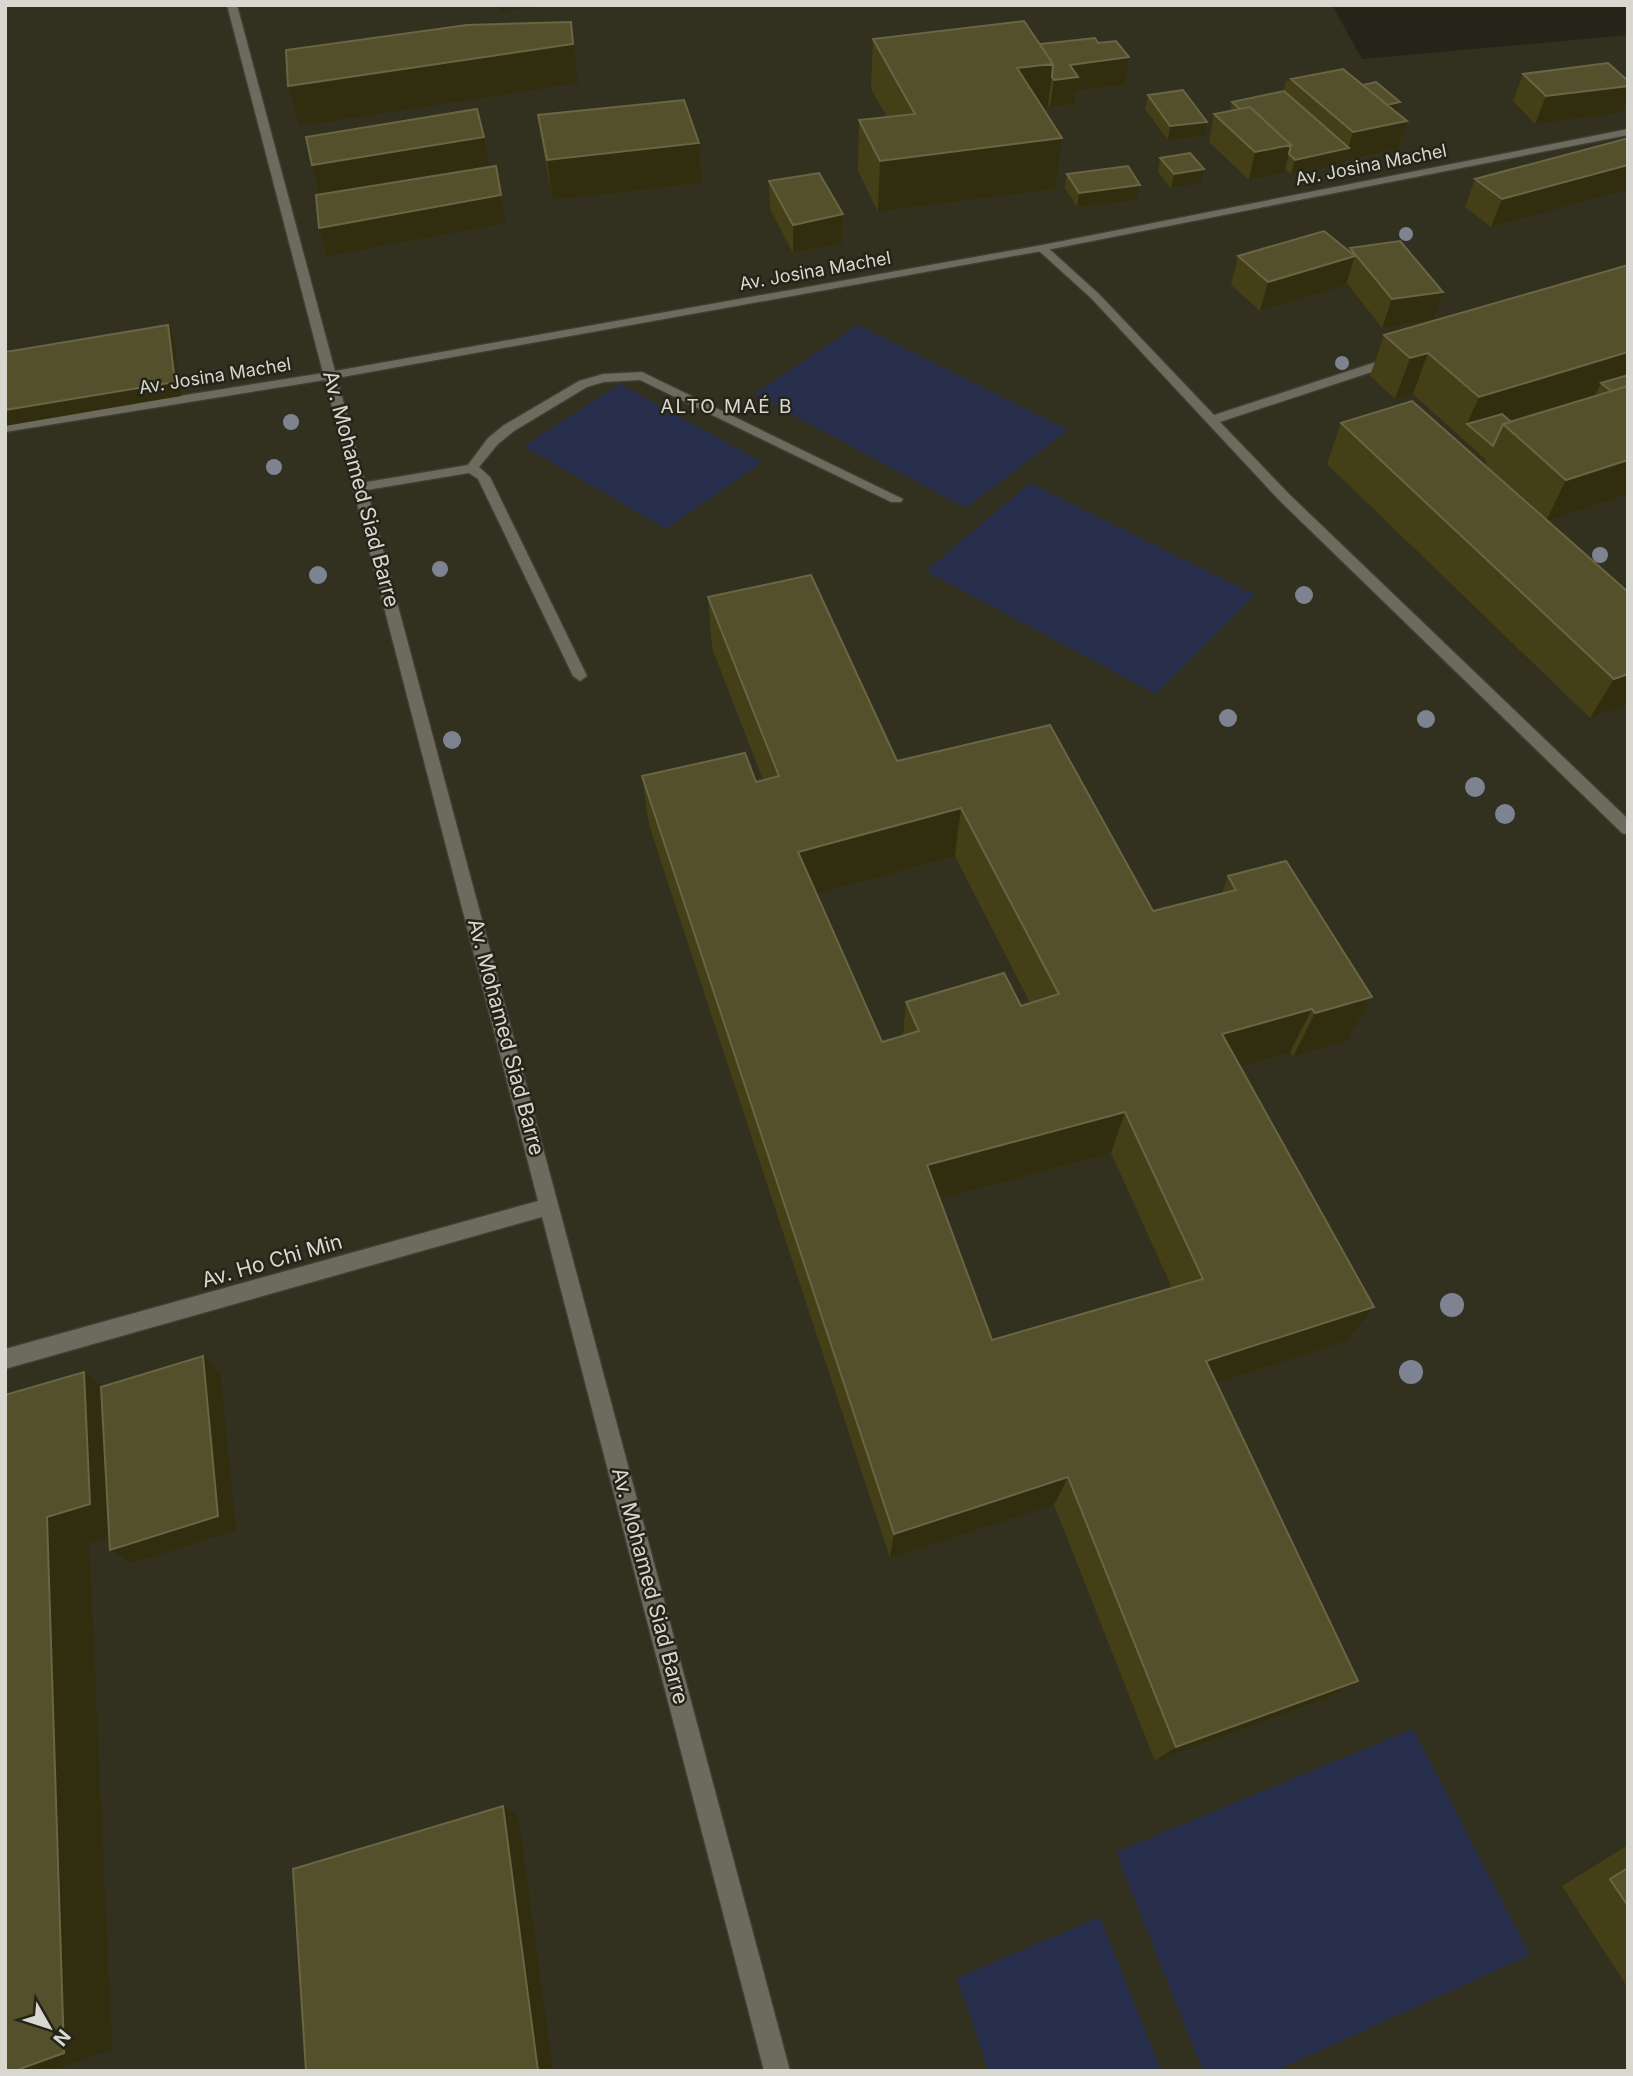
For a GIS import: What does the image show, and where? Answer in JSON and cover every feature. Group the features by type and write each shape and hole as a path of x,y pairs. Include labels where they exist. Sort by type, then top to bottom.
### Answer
{"street":[{"name":"Av. Mohamed Siad Barre","path":"232,5 551,1206 777,2071"},
{"name":"Av. Josina Machel","path":"5,428 331,375 1042,248 1628,132"},
{"path":"1042,248 1095,296 1285,498 1628,830"},
{"path":"1212,420 1407,356"},
{"path":"361,487 472,468 492,441 509,428 583,384 603,378 642,376 896,499"},
{"path":"472,468 483,477 580,676"},
{"name":"Av. Ho Chi Min","path":"5,1359 551,1206"}],"shaded area":[{"path":"5,5 1332,5 1362,59 1628,35 1628,2071 5,2071"},
{"path":"858,325 1068,430 966,508 754,394"},
{"path":"620,384 762,462 666,529 524,446"},
{"path":"1030,483 1255,595 1156,694 926,571"},
{"path":"1413,1729 1530,1955 1275,2071 1203,2071 1116,1852"},
{"path":"1100,1917 1161,2071 989,2071 957,1978"}],"building":[{"path":"1024,21 1053,64 1017,68 1062,138 880,161 859,120 915,114 873,39"},
{"path":"571,22 573,44 288,86 286,50 467,25"},
{"path":"1095,38 1098,43 1116,41 1129,57 1070,65 1078,77 1054,80 1053,64 1040,44"},
{"path":"1608,63 1628,81 1628,86 1546,96 1523,74"},
{"path":"1343,69 1407,121 1353,132 1291,79"},
{"path":"1376,82 1400,102 1387,105 1363,85"},
{"path":"1183,90 1207,122 1170,126 1148,95"},
{"path":"1284,91 1349,148 1295,160 1289,154 1291,145 1250,107 1240,109 1232,102"},
{"path":"684,100 699,143 547,160 538,115"},
{"path":"1250,107 1291,145 1255,152 1214,114"},
{"path":"477,109 484,137 312,165 306,137"},
{"path":"1628,140 1628,165 1502,199 1475,179"},
{"path":"1190,153 1204,169 1174,174 1160,158"},
{"path":"496,166 501,195 319,228 316,195"},
{"path":"1128,166 1140,185 1079,193 1067,174"},
{"path":"819,173 843,214 793,225 769,181"},
{"path":"1324,231 1355,256 1268,282 1238,256"},
{"path":"1400,241 1443,292 1392,299 1350,248"},
{"path":"1628,265 1628,352 1479,397 1428,353 1410,358 1384,335"},
{"path":"168,325 175,382 5,410 5,352"},
{"path":"1628,375 1628,386 1611,391 1601,383"},
{"path":"1628,386 1628,460 1566,480 1503,424"},
{"path":"1412,401 1628,592 1628,674 1614,679 1341,423"},
{"path":"1502,414 1511,422 1503,424 1493,446 1467,424"},
{"path":"811,575 897,761 1050,725 1153,911 1236,890 1228,876 1286,861 1372,997 1315,1013 1312,1009 1222,1034 1374,1307 1206,1361 1358,1681 1176,1747 1068,1477 894,1534 642,776 745,753 756,782 779,776 708,597","holes":["961,808 1059,994 1021,1006 1004,973 906,1002 919,1031 882,1042 798,852","1125,1112 1203,1279 992,1340 927,1165"]},
{"path":"203,1356 218,1516 110,1550 101,1387"},
{"path":"84,1372 90,1504 47,1517 64,2053 14,2071 5,2071 5,1395"},
{"path":"503,1806 538,2071 306,2071 293,1869"},
{"path":"1628,1868 1628,1906 1610,1879"}],"district":[{"name":"ALTO MAÉ B","path":"727,406"}]}
